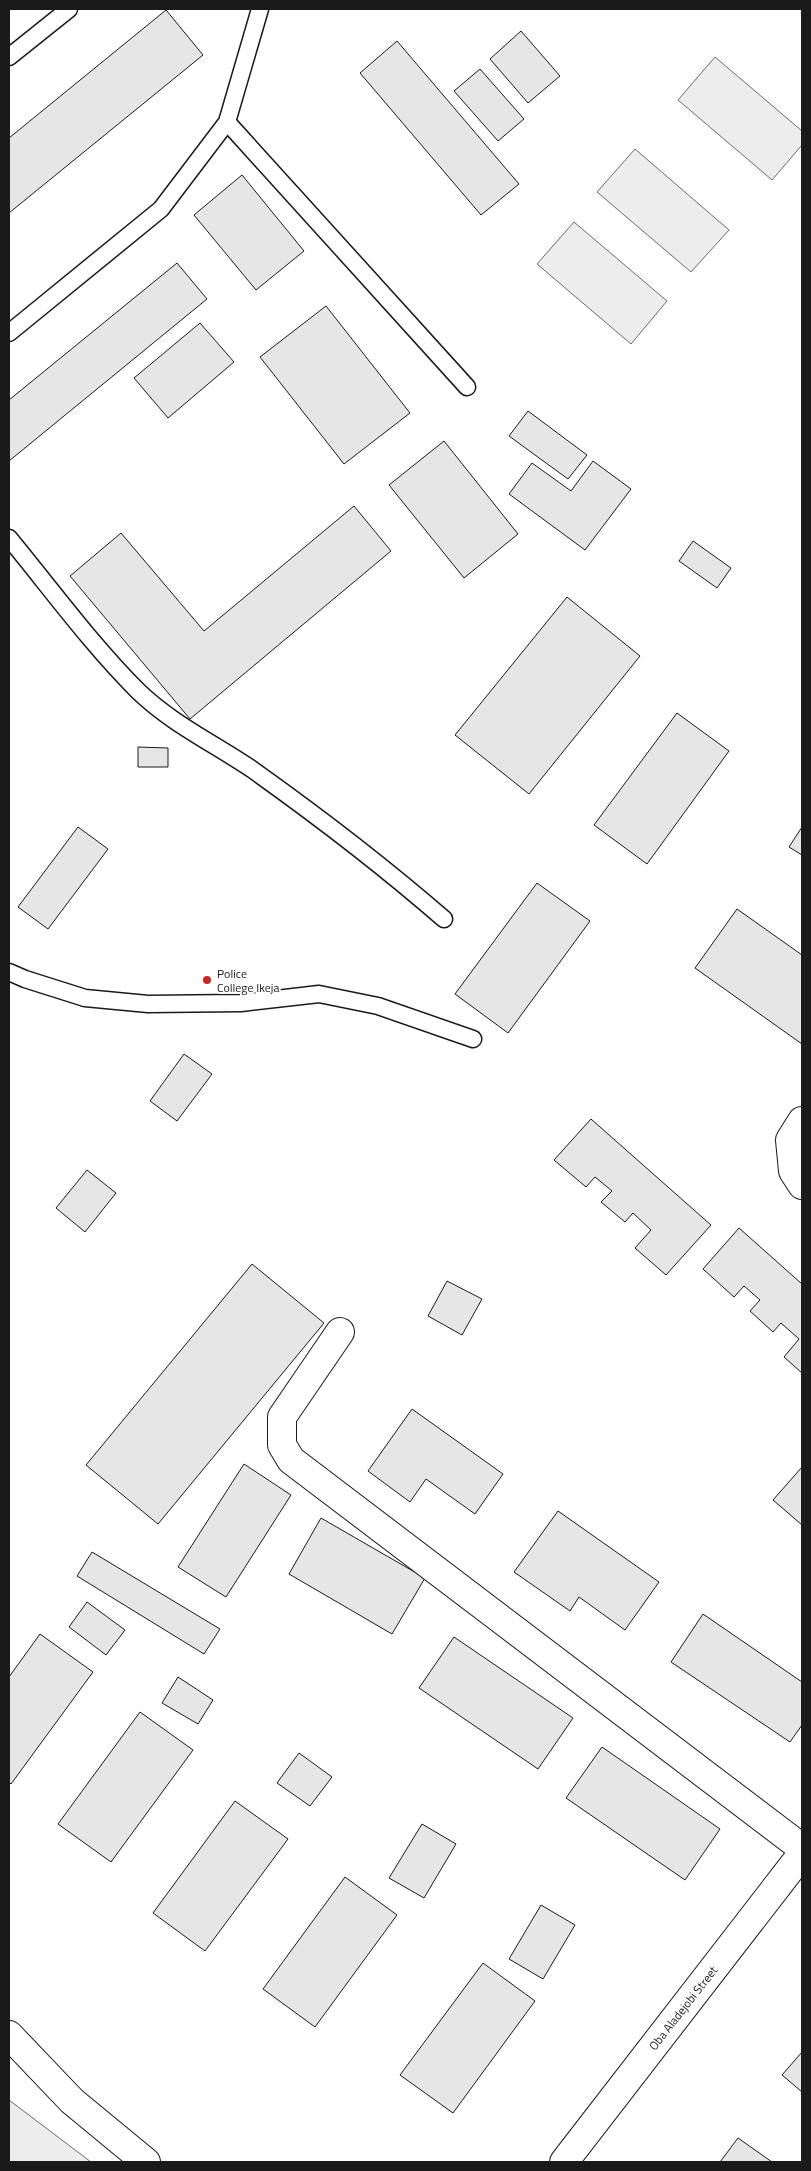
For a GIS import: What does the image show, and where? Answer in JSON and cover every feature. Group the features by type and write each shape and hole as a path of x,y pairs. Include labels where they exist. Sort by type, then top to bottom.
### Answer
{"street":[{"path":"802,1121 790,1140 794,1171 802,1185"},
{"path":"340,1332 282,1417 282,1445 291,1460 802,1848"},
{"name":"Oba Aladejobi Street","path":"564,2162 802,1854"},
{"path":"9,2035 72,2101 146,2162"}],"lane":[{"path":"9,57 69,9"},
{"path":"9,333 161,208 227,122 260,9"},
{"path":"227,122 467,387"},
{"path":"9,538 95,642 139,691 179,725 252,769 365,852 444,919"},
{"path":"9,972 85,998 148,1004 241,1003 319,994 378,1006 473,1039"}],"shaded area":[{"path":"715,57 802,131 802,145 772,180 678,100"},
{"path":"635,149 729,230 691,272 597,192"},
{"path":"574,222 667,301 631,344 537,264"},
{"path":"9,2100 91,2162 9,2162"}],"building":[{"path":"166,10 203,55 9,213 9,138"},
{"path":"521,31 560,76 528,103 490,59"},
{"path":"397,41 519,184 481,215 360,73"},
{"path":"480,69 524,119 498,141 454,91"},
{"path":"242,175 304,251 256,290 194,215"},
{"path":"177,263 207,299 9,461 9,400"},
{"path":"326,306 410,413 344,464 260,357"},
{"path":"200,323 234,362 168,418 134,378"},
{"path":"528,411 587,455 568,479 509,436"},
{"path":"444,441 518,534 464,578 389,485"},
{"path":"593,461 631,489 585,550 509,494 532,463 571,491"},
{"path":"354,506 391,551 190,719 70,576 121,533 204,631"},
{"path":"693,541 731,568 717,588 679,561"},
{"path":"567,597 640,656 529,794 455,735"},
{"path":"677,713 729,751 647,864 594,825"},
{"path":"138,747 168,748 168,767 138,767"},
{"path":"78,827 108,849 48,929 18,907"},
{"path":"802,827 802,855 789,847"},
{"path":"537,883 590,921 508,1033 455,994"},
{"path":"737,909 802,955 802,1044 695,968"},
{"path":"184,1054 212,1074 177,1121 150,1101"},
{"path":"591,1119 711,1225 666,1275 635,1248 651,1230 633,1213 625,1222 601,1202 612,1191 595,1177 586,1187 554,1160"},
{"path":"87,1170 116,1193 85,1232 56,1208"},
{"path":"739,1228 802,1284 802,1373 784,1357 799,1339 781,1323 773,1332 750,1311 760,1300 744,1286 734,1297 703,1269"},
{"path":"252,1264 324,1323 158,1524 86,1465"},
{"path":"447,1281 482,1299 462,1335 428,1316"},
{"path":"412,1409 503,1474 475,1514 426,1479 410,1502 368,1471"},
{"path":"244,1464 291,1495 226,1597 178,1567"},
{"path":"802,1467 802,1525 773,1500"},
{"path":"558,1511 659,1582 625,1630 579,1597 570,1611 514,1572"},
{"path":"321,1518 425,1578 392,1634 289,1574"},
{"path":"92,1552 220,1629 204,1654 77,1576"},
{"path":"87,1602 125,1630 106,1655 69,1627"},
{"path":"703,1614 802,1682 802,1725 790,1742 671,1662"},
{"path":"40,1634 93,1672 11,1784 9,1782 9,1677"},
{"path":"454,1637 573,1718 538,1769 419,1688"},
{"path":"178,1677 213,1700 198,1724 162,1703"},
{"path":"140,1712 193,1750 111,1862 58,1824"},
{"path":"602,1747 720,1829 685,1880 566,1798"},
{"path":"299,1753 332,1777 310,1806 277,1783"},
{"path":"235,1801 288,1839 205,1951 153,1913"},
{"path":"422,1824 456,1844 424,1898 389,1878"},
{"path":"345,1877 397,1915 315,2027 263,1989"},
{"path":"541,1905 575,1925 543,1979 509,1959"},
{"path":"483,1963 535,2001 453,2113 400,2075"},
{"path":"802,2052 802,2092 782,2075"},
{"path":"738,2138 772,2162 720,2162"}],"place":[{"name":"Police College Ikeja","path":"207,980"}]}
